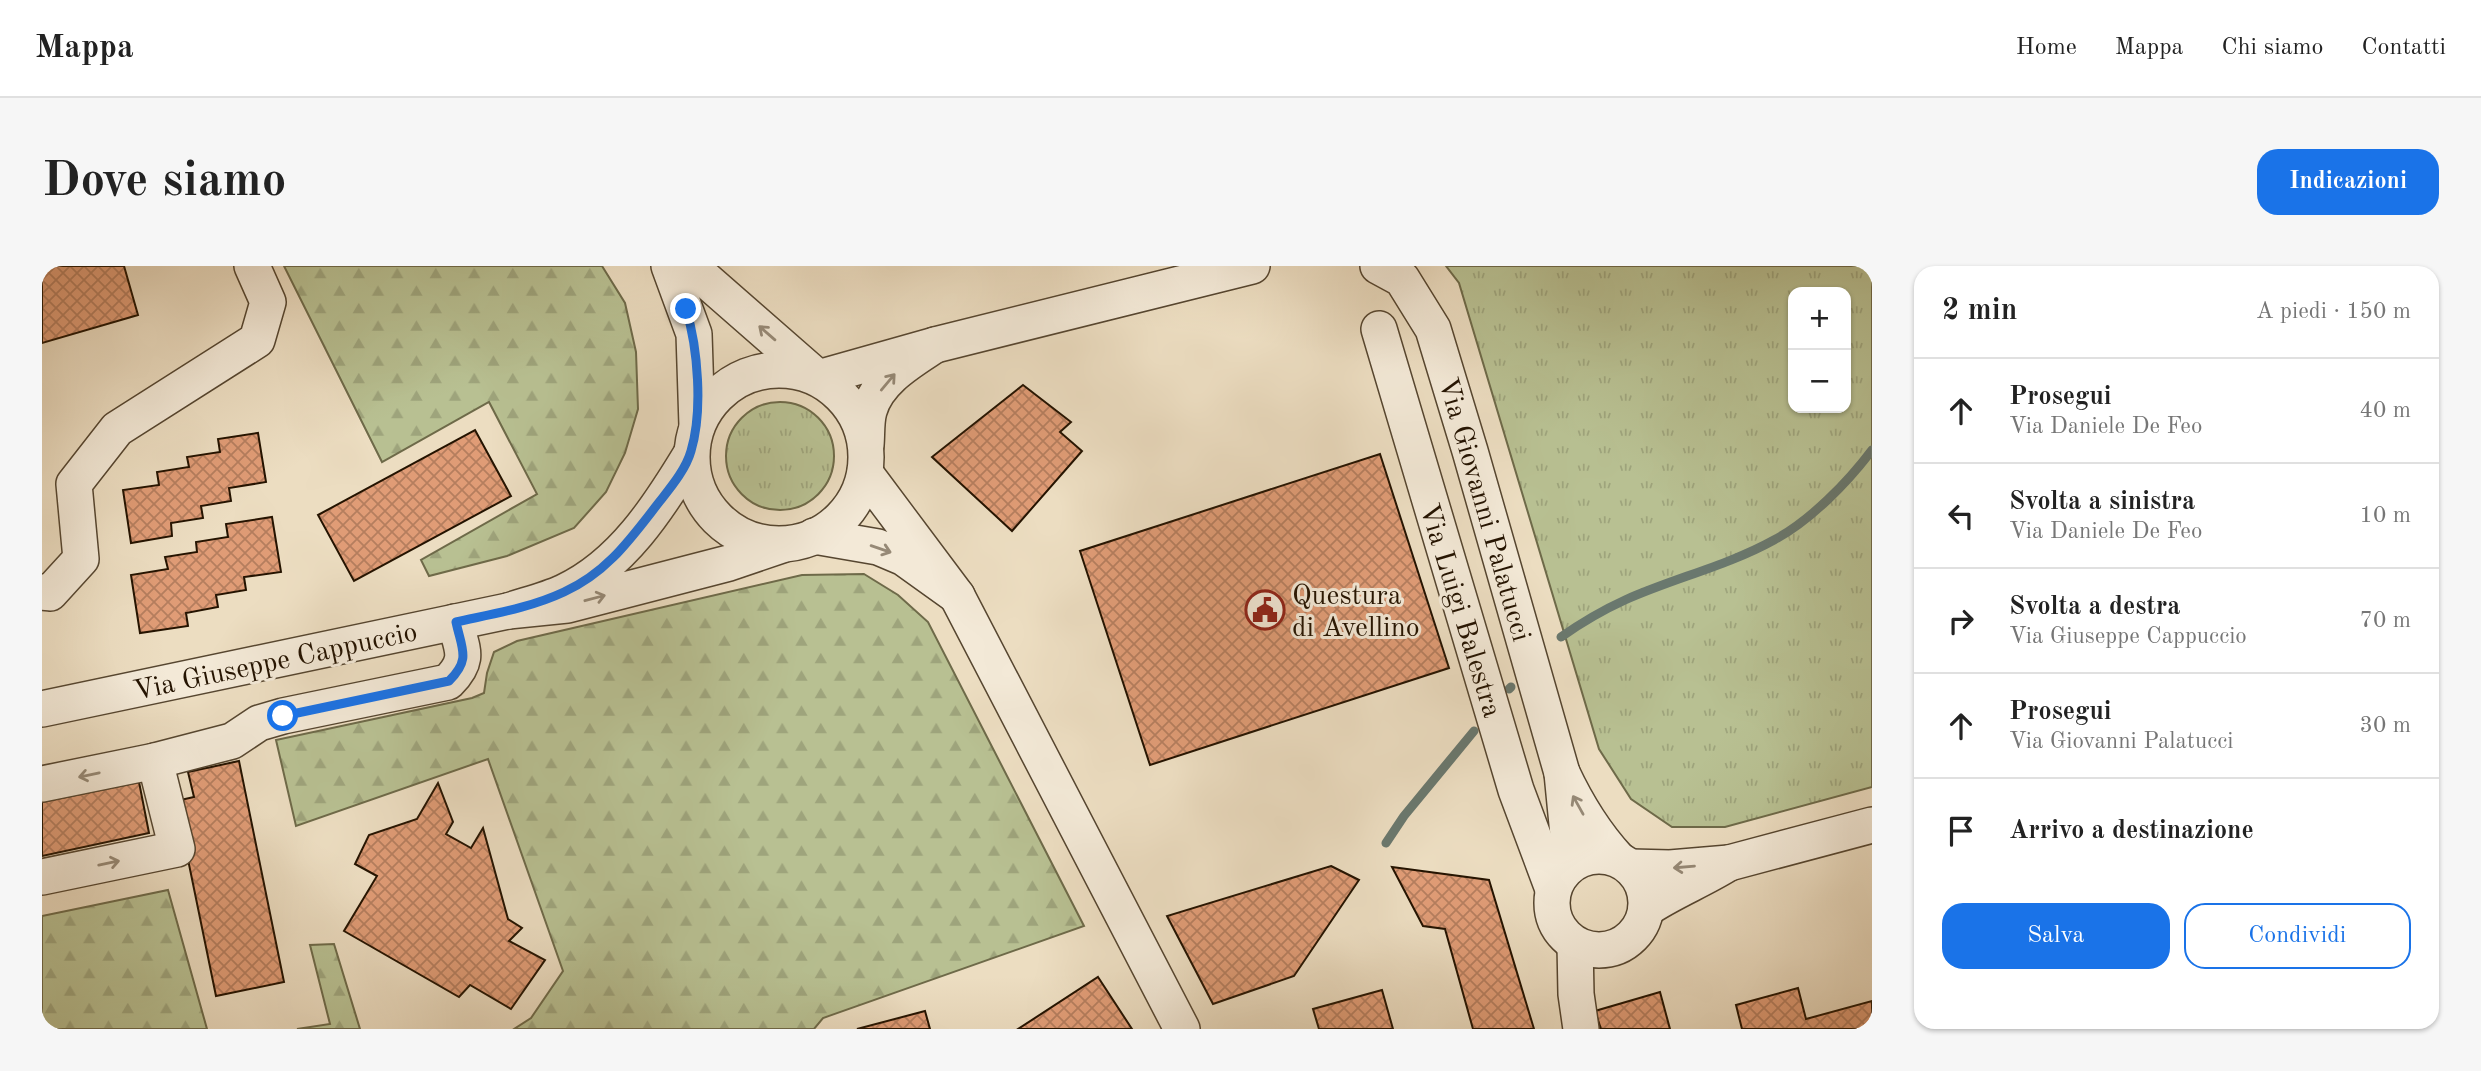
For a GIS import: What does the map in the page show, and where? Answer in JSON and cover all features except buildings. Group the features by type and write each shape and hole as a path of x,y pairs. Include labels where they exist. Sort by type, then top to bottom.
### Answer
{"street":[{"path":"42,592 50,593 81,559 74,484 117,429 257,340 268,302 252,266"},
{"path":"669,266 694,334 695,484 709,510 730,529 757,541 800,540 878,547 904,558 957,596"},
{"path":"690,266 841,395 857,418 865,459 957,596 1182,1029"},
{"path":"694,440 712,400 734,381 762,371 791,370 818,378 935,345 1252,266"},
{"name":"Via Giovanni Palatucci","path":"1378,266 1402,279 1433,329 1471,451 1562,773 1570,855 1557,882"},
{"name":"Via Luigi Balestra","path":"1379,329 1516,790 1557,882"},
{"path":"800,540 838,521 855,499 865,459 869,410 882,388 899,369 935,345"},
{"name":"Via Giuseppe Cappuccio","path":"508,611 564,592 620,553 672,485 694,440"},
{"path":"1418,461 1471,451"},
{"name":"Via Giuseppe Cappuccio","path":"42,709 508,611 568,605 729,563 800,540"},
{"path":"42,784 155,761 232,741 258,723 283,716 449,681 460,670 464,659 456,622"},
{"path":"42,877 177,849 155,761"},
{"name":"Via Giovanni Palatucci","path":"1562,773 1598,838 1624,863"},
{"path":"1624,863 1640,880 1646,894 1646,909 1637,930 1621,945 1606,950 1575,944 1562,934 1554,920 1551,905 1557,882 1572,863 1586,857 1602,855 1624,863 1670,869 1730,863 1872,825"},
{"path":"1646,909 1683,886 1702,880 1730,863"},
{"path":"1575,944 1576,994 1581,1029"}],"green space":[{"path":"284,266 602,266 625,303 636,352 638,409 625,453 606,492 574,528 507,556 429,576 421,560 537,494 489,402 382,462"},
{"path":"1446,266 1872,266 1872,787 1725,827 1672,827 1631,799 1599,749 1459,283"},
{"path":"780,402 801,406 818,418 830,435 834,456 830,477 818,494 801,506 780,510 759,506 742,494 730,477 726,456 730,435 742,418 759,406"},
{"path":"864,574 898,595 928,622 1084,926 823,1018 814,1029 514,1029 531,1018 563,971 488,759 296,826 276,740 472,698 484,693 494,652 517,641 802,575"},
{"path":"168,890 207,1029 42,1029 42,916"},
{"path":"334,944 360,1029 297,1029 330,1024 310,945"}],"waterway":[{"path":"1561,637 1625,600 1738,557 1788,532 1828,500 1872,450"},
{"path":"1386,843 1404,816 1474,731"}],"place":[{"name":"Questura di Avellino","path":"1265,610"}],"route":[{"path":"283,716 449,681 460,670 464,659 456,622 508,611 564,592 620,553 672,485 691,454 697,426 696,363 694,334 686,309"}]}
